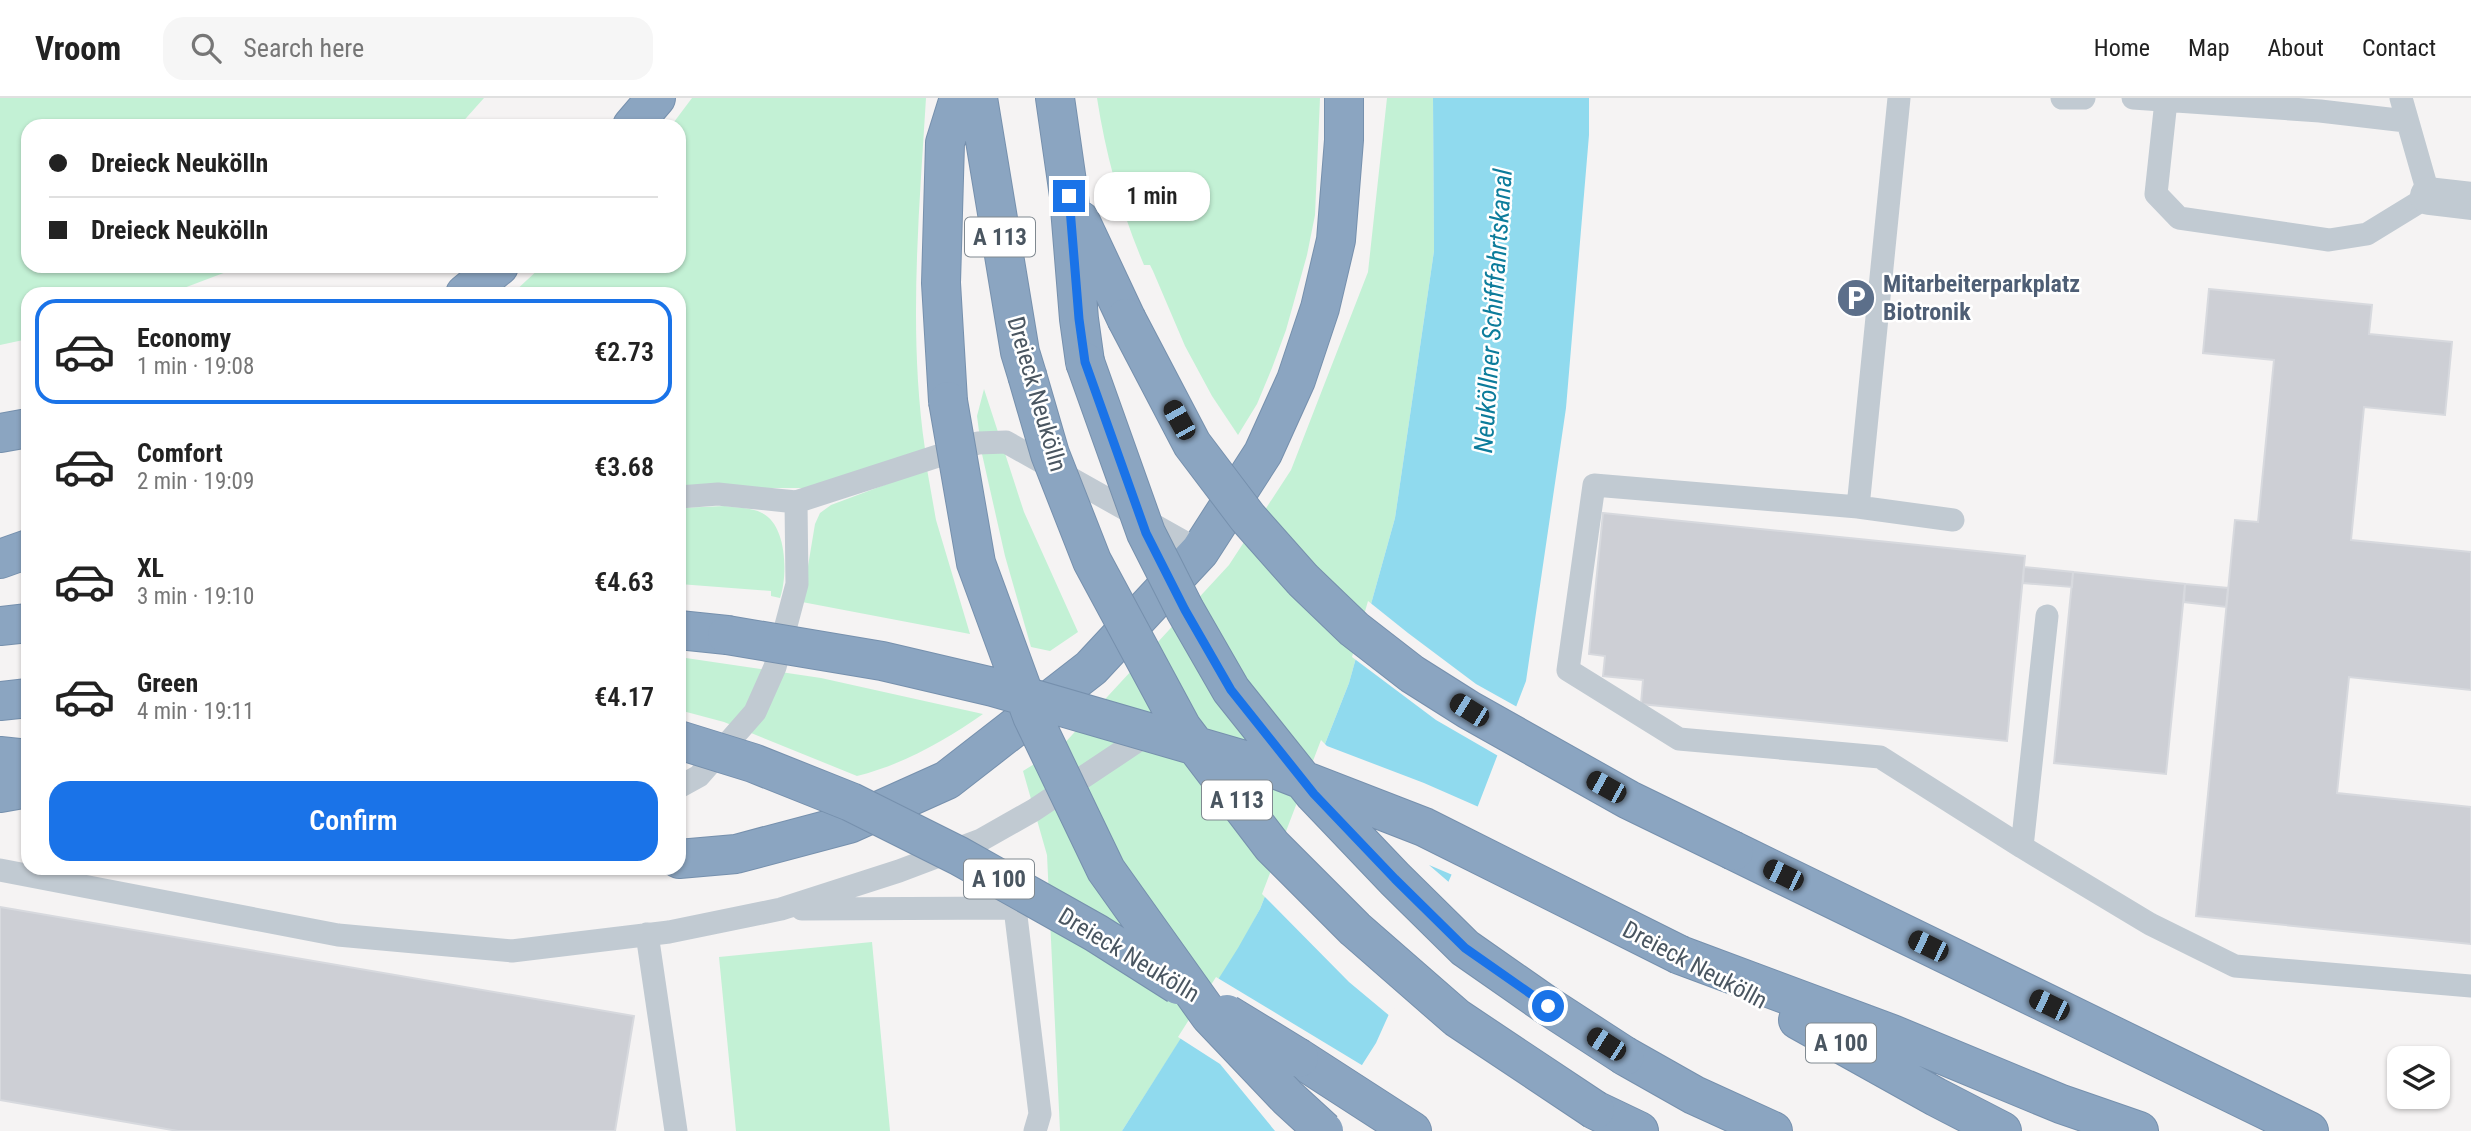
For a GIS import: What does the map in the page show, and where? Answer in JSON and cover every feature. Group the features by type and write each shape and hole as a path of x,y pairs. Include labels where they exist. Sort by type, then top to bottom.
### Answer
{"highway":[{"path":"638,119 656,98"},
{"path":"959,98 945,143 941,283 948,401 976,563 1032,716 1106,870 1210,1016 1288,1098 1324,1131"},
{"name":"Dreieck Neukölln","path":"978,98 1020,352 1050,454 1092,561 1182,728 1272,846 1355,929 1457,1018 1595,1110 1639,1131"},
{"name":"A 113","path":"1055,98 1069,196 1085,362 1146,533 1185,610 1231,690 1314,794 1465,948 1625,1056 1694,1095 1773,1131"},
{"path":"686,858 736,853 849,824 947,780 1091,668 1200,551 1263,453 1296,380 1320,308 1336,240 1344,141 1344,98"},
{"path":"1069,196 1126,318 1192,444 1248,517 1303,580 1354,629 1412,674 1469,710 1629,800 2309,1131"},
{"path":"474,287 490,273"},
{"path":"0,433 21,429"},
{"path":"0,559 21,552"},
{"path":"0,626 21,624"},
{"name":"Dreieck Neukölln","path":"686,630 882,661 993,687 1272,768 1424,827 1680,955 2002,1131"},
{"path":"0,701 21,699"},
{"name":"Dreieck Neukölln","path":"686,742 753,763 851,802 959,856 1096,933 1412,1131"},
{"path":"0,756 21,758"},
{"path":"0,793 21,789"},
{"path":"1680,955 1892,1034 2061,1104 2139,1131"}],"street":[{"path":"2429,196 2471,201"}],"lane":[{"path":"1858,507 1899,98"},
{"path":"2063,98 2084,98"},
{"path":"2133,98 2320,111 2406,121"},
{"path":"2166,101 2157,194 2179,218 2329,240 2367,234 2429,196 2401,98"},
{"path":"686,496 718,494 796,502 978,443 1006,442 1200,551"},
{"path":"1954,520 1858,507 1594,485 1568,670 1679,739 1880,757 2150,924 2235,966 2471,986"},
{"path":"686,783 699,776 755,712 775,667 797,584 796,502"},
{"path":"2022,847 2047,616"},
{"path":"26,875 338,935 512,951 669,932 781,909 899,871 981,840 1034,810 1136,742"},
{"path":"0,870 21,874"},
{"path":"781,909 1015,908 1040,1114 1035,1131"},
{"path":"647,934 676,1131"}],"green space":[{"path":"0,98 484,98 465,119 21,119 21,273 224,273 186,287 21,287 21,340 0,345"},
{"path":"692,98 926,98 916,274 917,362 925,449 810,488 686,488 686,287 520,287 534,273 686,273 686,119 676,119"},
{"path":"1097,98 1320,98 1315,215 1307,255 1286,330 1272,368 1257,404 1238,435 1212,396 1185,346 1150,265 1144,265 1115,183"},
{"path":"1387,98 1433,98 1434,251 1395,518 1349,683 1260,909 1239,948 1122,1131 1060,1131 1047,855 1023,771 1060,748 1229,565 1291,470 1368,272"},
{"path":"984,389 1024,512 1078,632 1050,651 1031,647 1005,556 982,454 977,416"},
{"path":"927,469 936,520 970,634 802,602 815,524 820,513 831,505"},
{"path":"725,506 748,509 758,511 770,519 781,539 783,551 784,577 780,598 771,596 771,591 686,585 686,508"},
{"path":"686,658 821,678 983,714 923,751 857,776 724,722 686,712"},
{"path":"872,942 890,1131 736,1131 719,957"}],"water":[{"name":"Neuköllner Schifffahrtskanal","path":"1433,98 1589,98 1589,135 1566,408 1526,681 1451,876 1376,1043 1320,1131 1122,1131 1260,909 1349,683 1395,518 1434,251"}],"pier":[{"path":"1368,601 1476,684 1519,708 1500,757 1436,720 1352,657"},
{"path":"1321,740 1327,746 1481,808 1455,876 1429,865 1451,884 1391,1017 1349,982 1262,894"},
{"path":"1216,977 1365,1067 1324,1131 1275,1131 1220,1064 1178,1037"}],"building":[{"path":"2209,289 2372,305 2369,334 2452,342 2445,415 2364,407 2351,540 2471,552 2471,690 2349,677 2337,793 2471,807 2471,944 2196,916 2235,520 2258,522 2274,360 2203,353"},
{"path":"1603,513 2025,556 2007,741 1641,704 1643,680 1603,676 1605,656 1589,654"},
{"path":"2024,567 2073,572 2072,587 2023,583"},
{"path":"2073,572 2185,584 2166,774 2054,763"},
{"path":"2185,584 2228,588 2226,607 2184,602"},
{"path":"0,907 634,1016 615,1131 178,1131 0,1100"}],"place":[{"name":"Mitarbeiterparkplatz Biotronik","path":"1856,298"}],"route":[{"path":"1069,196 1085,362 1146,533 1185,610 1231,690 1314,794 1395,879 1465,948 1548,1006"}]}
